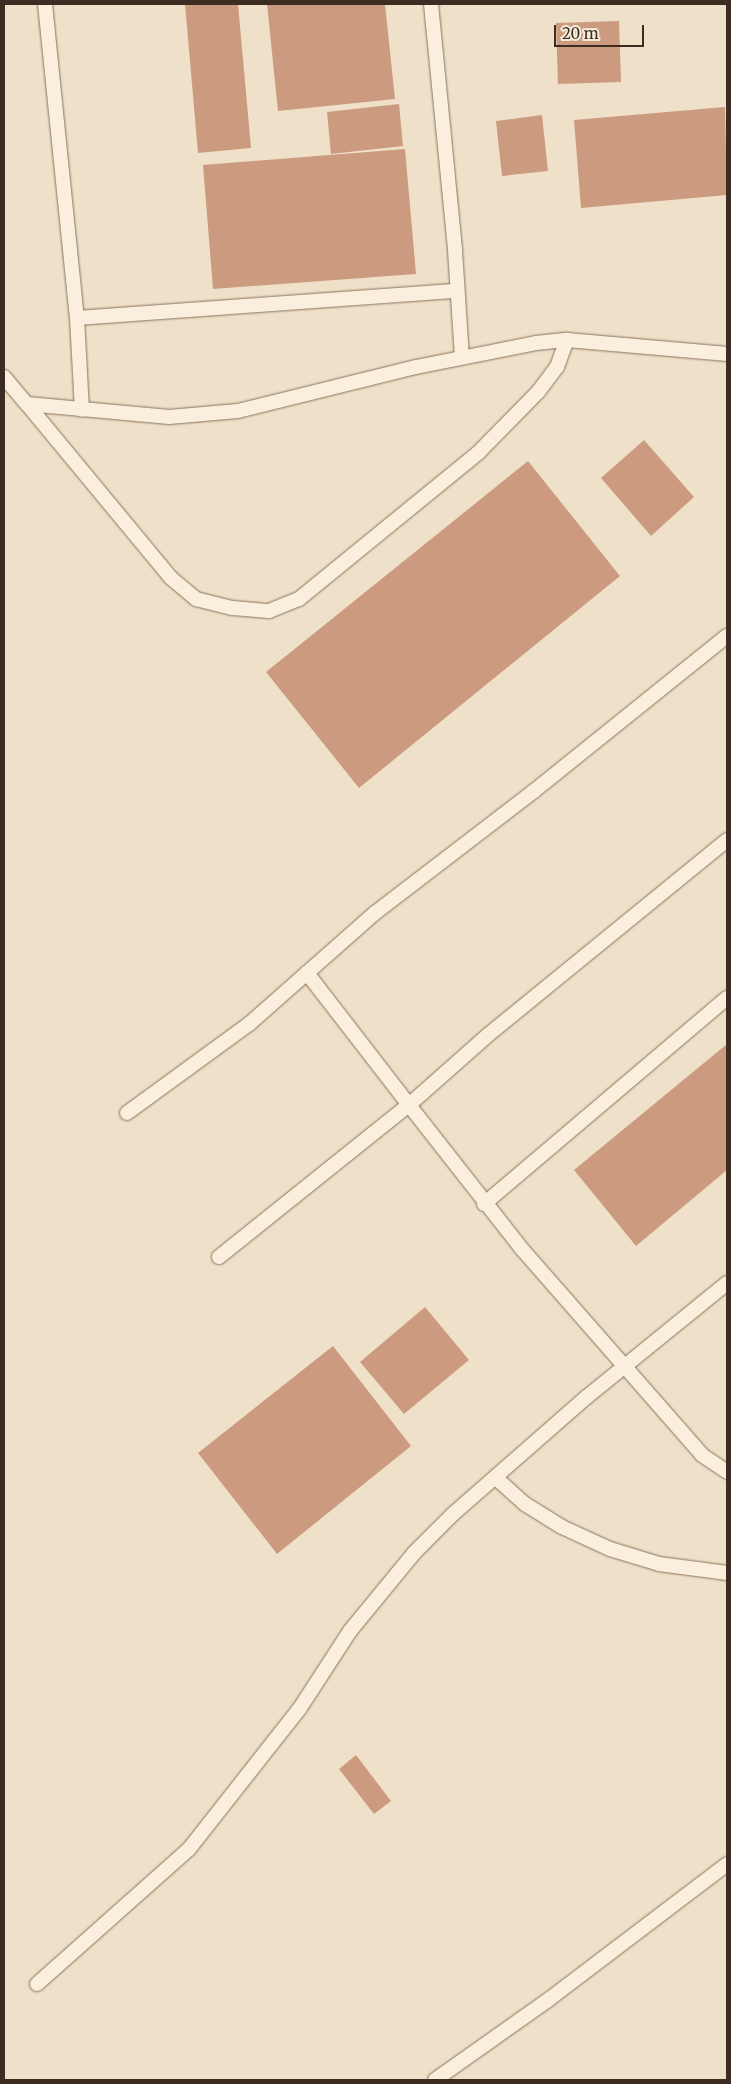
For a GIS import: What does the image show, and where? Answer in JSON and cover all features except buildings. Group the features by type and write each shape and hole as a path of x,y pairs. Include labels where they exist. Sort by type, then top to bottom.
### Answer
{"lane":[{"path":"46,4 77,318 82,410"},
{"path":"431,4 462,357"},
{"path":"77,318 457,290"},
{"path":"4,377 171,578 196,599 233,608 269,611 300,599 478,453 538,392 558,367 568,340"},
{"path":"26,404 169,417 238,411 462,357 568,340 727,354"},
{"path":"127,1113 248,1024 375,913 534,791 727,636"},
{"path":"219,1257 409,1105 488,1035 727,840"},
{"path":"307,973 484,1204 702,1454 727,1472"},
{"path":"484,1204 727,998"},
{"path":"37,1984 189,1849 300,1708 350,1631 414,1553 453,1514 624,1366 727,1283"},
{"path":"496,1478 525,1504 562,1527 610,1549 659,1564 727,1573"},
{"path":"435,2080 548,2000 727,1864"}]}
